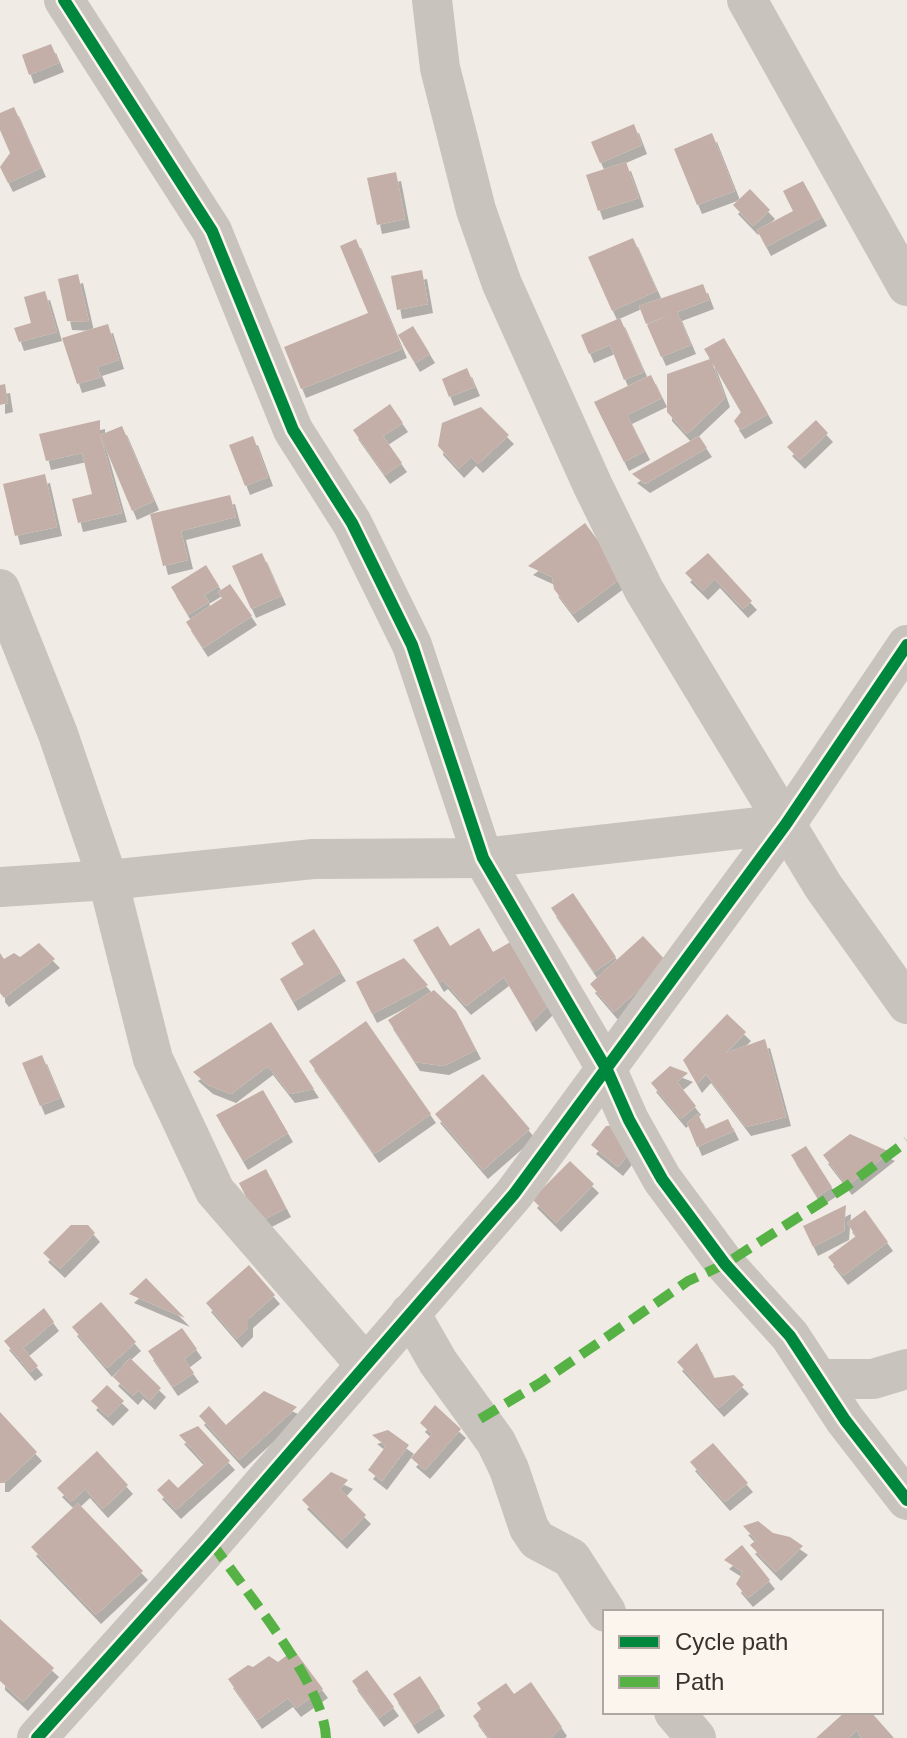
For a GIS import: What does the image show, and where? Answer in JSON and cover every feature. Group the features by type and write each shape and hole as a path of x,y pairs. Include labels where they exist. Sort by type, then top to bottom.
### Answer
{"street":[{"path":"64,0 212,231 293,430 352,523 412,645 483,858 607,1070 629,1120 662,1179 725,1264 790,1336 845,1420 907,1500"},
{"path":"432,0 440,68 472,196 502,284 644,590 823,886 907,1004"},
{"path":"747,0 907,286"},
{"path":"0,589 58,734 108,880 153,1059 215,1191 365,1364"},
{"path":"37,1738 514,1194 786,824 907,645"},
{"path":"0,887 108,880 313,859 483,858 786,824"},
{"path":"410,1313 438,1362 496,1442 509,1469 529,1528 537,1540 571,1558 605,1610"},
{"path":"821,1379 873,1379 907,1369"},
{"path":"676,1714 696,1738"}],"building":[{"path":"51,44 59,63 29,75 22,55"},
{"path":"14,107 41,168 8,183 0,167 10,153 0,130 0,113"},
{"path":"634,124 642,145 600,163 591,142"},
{"path":"712,133 735,191 697,205 674,149"},
{"path":"626,162 639,198 598,211 586,175"},
{"path":"396,172 405,219 377,225 367,178"},
{"path":"803,181 822,217 766,247 757,230 793,211 783,191"},
{"path":"750,189 770,210 753,226 733,205"},
{"path":"633,238 657,291 612,311 588,257"},
{"path":"356,239 402,349 301,389 284,347 368,313 340,246"},
{"path":"422,270 428,304 397,310 391,276"},
{"path":"78,274 89,322 67,321 58,279"},
{"path":"703,284 709,300 677,312 691,345 661,357 647,325 669,315 646,324 639,306"},
{"path":"45,291 57,332 19,342 14,328 31,323 24,297"},
{"path":"620,318 644,372 624,380 610,345 589,354 581,335"},
{"path":"108,324 119,360 97,367 101,377 77,384 62,338"},
{"path":"413,326 430,354 415,363 398,335"},
{"path":"724,338 768,414 740,430 734,421 741,412 712,362 725,398 687,434 667,412 667,374 710,359 704,349"},
{"path":"467,368 475,387 449,397 442,379"},
{"path":"651,375 662,398 627,415 645,451 624,462 594,402"},
{"path":"5,384 8,403 0,405 0,385"},
{"path":"390,404 403,423 383,436 402,463 385,475 353,430"},
{"path":"481,407 509,435 478,464 471,457 459,469 438,446 442,423"},
{"path":"100,420 100,435 122,513 78,523 72,499 92,494 82,453 46,461 39,434"},
{"path":"816,420 828,433 800,460 787,447"},
{"path":"122,426 154,501 132,511 100,435"},
{"path":"253,436 268,477 245,486 229,445"},
{"path":"699,436 707,448 645,484 632,474"},
{"path":"45,474 57,527 15,536 3,484"},
{"path":"230,495 236,517 181,531 188,560 163,566 150,514"},
{"path":"585,523 624,576 573,614 554,589 552,577 528,566"},
{"path":"262,553 281,596 251,609 232,566"},
{"path":"708,553 752,601 743,609 715,579 703,591 685,573"},
{"path":"206,565 219,586 204,595 209,602 188,615 171,587"},
{"path":"230,584 252,616 203,648 186,622 222,598 218,592"},
{"path":"573,893 616,957 594,972 551,908"},
{"path":"438,926 450,946 479,928 493,952 512,941 552,1002 531,1023 504,977 466,1006 443,980 439,983 413,940"},
{"path":"314,929 341,972 293,1002 280,979 304,964 291,943"},
{"path":"643,936 668,963 614,1012 590,984"},
{"path":"39,943 55,959 4,998 0,993 0,953 4,959 14,953 20,957"},
{"path":"404,958 428,985 372,1014 356,982"},
{"path":"434,990 456,1011 476,1050 444,1066 415,1062 388,1020"},
{"path":"727,1014 746,1032 726,1053 765,1039 786,1117 746,1127 706,1074 697,1084 683,1060"},
{"path":"366,1021 431,1114 374,1154 309,1061"},
{"path":"271,1022 314,1089 290,1094 268,1066 231,1094 208,1085 193,1072"},
{"path":"42,1055 60,1098 40,1106 22,1063"},
{"path":"670,1066 688,1073 677,1082 696,1106 681,1119 651,1083"},
{"path":"483,1074 530,1129 483,1170 435,1114"},
{"path":"263,1090 288,1133 243,1161 216,1115"},
{"path":"698,1114 705,1129 728,1119 734,1131 697,1147 687,1123"},
{"path":"627,1125 630,1152 618,1167 591,1145 606,1126"},
{"path":"850,1134 890,1152 847,1186 823,1155"},
{"path":"806,1146 832,1187 817,1197 791,1155"},
{"path":"570,1161 594,1184 556,1223 532,1199"},
{"path":"266,1169 286,1208 259,1222 239,1183"},
{"path":"846,1205 844,1231 813,1247 803,1226"},
{"path":"865,1210 888,1242 843,1276 828,1257 856,1236 847,1223"},
{"path":"71,1225 88,1225 95,1233 60,1269 43,1253"},
{"path":"249,1265 275,1295 248,1319 248,1328 237,1339 206,1303"},
{"path":"146,1278 185,1318 129,1294"},
{"path":"101,1302 136,1342 107,1368 72,1327"},
{"path":"44,1308 54,1322 23,1348 38,1366 30,1372 4,1341"},
{"path":"182,1328 197,1349 184,1359 194,1373 173,1387 148,1351"},
{"path":"697,1343 714,1378 734,1375 744,1385 719,1408 677,1362"},
{"path":"130,1358 161,1388 150,1401 138,1390 133,1396 113,1377"},
{"path":"107,1385 124,1401 108,1417 91,1401"},
{"path":"264,1391 297,1407 239,1460 199,1416 209,1406 226,1425"},
{"path":"435,1405 461,1429 425,1470 411,1458 432,1434 420,1423"},
{"path":"0,1412 37,1452 4,1483 0,1483"},
{"path":"198,1426 230,1461 176,1510 157,1490 169,1479 178,1488 205,1463 179,1435"},
{"path":"388,1430 409,1445 382,1481 368,1470 386,1446 372,1435"},
{"path":"713,1443 748,1483 725,1502 690,1462"},
{"path":"97,1451 128,1485 103,1509 85,1489 71,1502 57,1488"},
{"path":"331,1472 348,1480 340,1489 366,1515 342,1540 302,1500"},
{"path":"78,1503 143,1571 96,1615 31,1547"},
{"path":"758,1521 773,1533 790,1537 803,1546 776,1572 750,1545 756,1540 743,1526"},
{"path":"742,1545 770,1580 748,1598 736,1584 743,1572 724,1560"},
{"path":"0,1619 54,1668 23,1702 0,1681"},
{"path":"294,1650 323,1689 296,1708 288,1698 257,1720 228,1679 248,1665 253,1667 269,1656 278,1662"},
{"path":"367,1670 394,1707 379,1718 352,1681"},
{"path":"420,1676 440,1707 413,1725 393,1694"},
{"path":"531,1682 562,1727 551,1738 489,1738 473,1716 481,1709 477,1703 506,1683 514,1694"},
{"path":"843,1714 873,1714 894,1738 861,1738 857,1730 848,1738 816,1738"}],"marked path":[{"path":"480,1419 540,1383 688,1281 725,1264 847,1186 907,1141"},
{"path":"212,1543 298,1665 322,1716 326,1738"}],"cycle path":[{"path":"64,0 212,231 293,430 352,523 412,645 483,858 607,1070 629,1120 662,1179 725,1264 790,1336 845,1420 907,1500"},
{"path":"37,1738 212,1543 514,1194 786,824 907,645"}]}
